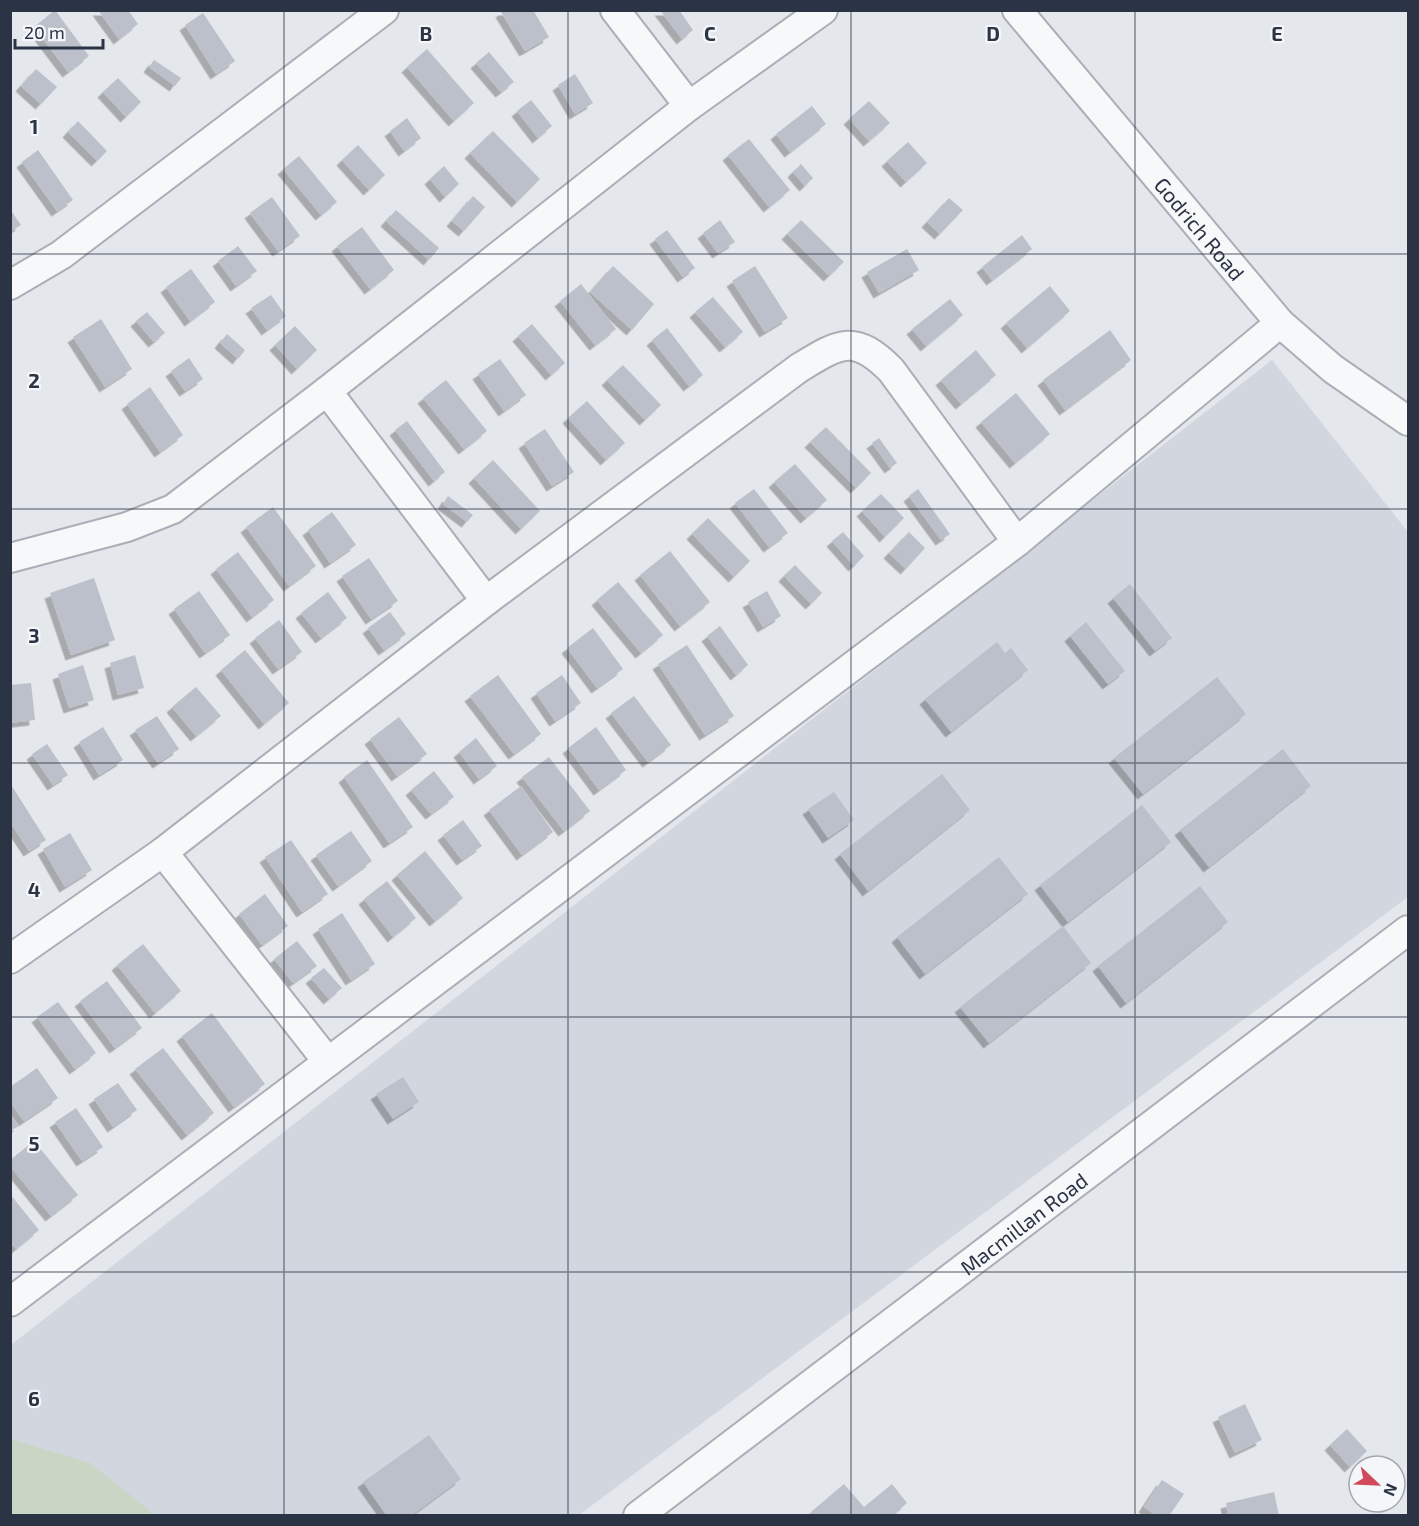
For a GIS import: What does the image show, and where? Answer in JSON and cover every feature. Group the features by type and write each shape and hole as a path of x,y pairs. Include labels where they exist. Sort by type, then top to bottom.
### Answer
{"street":[{"path":"10,285 61,255 384,10"},
{"path":"615,10 689,106"},
{"path":"10,558 127,527 173,509 689,106 823,10"},
{"name":"Godrich Road","path":"1017,10 1280,323 1333,369 1408,421"},
{"path":"10,1302 1017,542 1280,323"},
{"path":"10,959 163,852 486,601 799,368 829,349 852,345 871,351 891,370 1017,542"},
{"path":"327,391 486,601"},
{"path":"163,852 328,1062"},
{"name":"Macmillan Road","path":"642,1514 1408,930"}],"shaded area":[{"path":"1272,360 1408,532 1408,897 579,1515 11,1516 11,1345"}],"green space":[{"path":"11,1439 90,1463 149,1510 152,1515 11,1515"}],"building":[{"path":"55,10 89,56 68,72 34,27"},
{"path":"98,10 128,10 138,24 119,39"},
{"path":"504,10 533,10 549,37 525,51 501,12"},
{"path":"660,10 679,10 693,30 682,39"},
{"path":"203,13 235,61 216,74 185,25"},
{"path":"427,49 474,103 454,121 407,67"},
{"path":"489,52 514,82 501,92 476,63"},
{"path":"154,60 181,78 175,86 149,67"},
{"path":"36,69 57,87 41,104 21,86"},
{"path":"575,74 593,103 575,114 558,85"},
{"path":"118,78 141,102 126,117 103,92"},
{"path":"531,100 552,126 538,138 517,111"},
{"path":"869,101 890,123 869,141 849,119"},
{"path":"812,106 826,124 790,152 776,134"},
{"path":"407,118 421,138 404,151 390,131"},
{"path":"78,121 107,151 97,161 68,132"},
{"path":"493,131 540,179 517,202 470,153"},
{"path":"749,139 790,190 769,207 728,155"},
{"path":"908,142 927,163 906,182 887,161"},
{"path":"358,145 385,175 369,190 342,160"},
{"path":"38,150 73,200 57,211 22,162"},
{"path":"299,156 337,202 321,215 283,169"},
{"path":"801,164 813,178 805,186 793,172"},
{"path":"444,166 459,184 445,197 430,179"},
{"path":"473,196 485,207 464,231 452,221"},
{"path":"272,197 300,236 278,251 250,213"},
{"path":"949,198 963,210 940,234 927,222"},
{"path":"10,209 21,225 10,232"},
{"path":"396,210 439,248 429,260 386,221"},
{"path":"720,220 735,242 718,253 703,233"},
{"path":"801,220 844,262 829,276 787,234"},
{"path":"362,227 394,270 370,289 337,246"},
{"path":"667,230 695,268 683,277 655,239"},
{"path":"1022,235 1032,249 992,280 982,267"},
{"path":"238,246 257,271 236,286 218,261"},
{"path":"907,249 919,270 879,293 867,272"},
{"path":"613,266 654,304 632,330 590,292"},
{"path":"755,266 788,318 765,332 732,281"},
{"path":"191,269 215,302 190,321 166,287"},
{"path":"581,284 616,329 595,345 560,301"},
{"path":"1050,286 1070,311 1027,348 1006,323"},
{"path":"271,295 286,316 267,330 251,308"},
{"path":"713,297 743,332 725,347 695,312"},
{"path":"950,299 963,315 926,346 912,329"},
{"path":"147,312 165,333 154,342 136,321"},
{"path":"101,319 132,369 105,387 73,337"},
{"path":"532,324 565,363 551,375 518,336"},
{"path":"295,326 317,350 297,369 275,345"},
{"path":"667,328 703,375 689,386 652,340"},
{"path":"1110,330 1131,360 1065,410 1043,380"},
{"path":"227,334 245,350 238,359 220,343"},
{"path":"976,350 996,375 961,404 941,380"},
{"path":"189,358 203,379 185,391 171,371"},
{"path":"500,359 526,395 504,411 478,374"},
{"path":"623,365 661,405 645,420 607,380"},
{"path":"446,380 487,431 464,449 423,398"},
{"path":"150,387 183,435 160,452 127,404"},
{"path":"1016,393 1050,434 1015,463 981,422"},
{"path":"587,401 625,443 606,460 568,418"},
{"path":"407,421 445,472 434,481 395,430"},
{"path":"826,427 871,473 856,488 810,442"},
{"path":"545,429 574,472 552,486 524,443"},
{"path":"879,438 897,463 890,468 872,443"},
{"path":"493,460 540,511 521,529 474,478"},
{"path":"795,464 827,500 806,518 774,482"},
{"path":"754,489 788,533 769,547 735,503"},
{"path":"918,489 950,534 941,540 909,496"},
{"path":"881,494 904,518 885,537 862,511"},
{"path":"448,496 473,515 467,522 443,504"},
{"path":"273,507 316,566 289,586 246,527"},
{"path":"332,512 356,545 330,563 308,530"},
{"path":"708,518 750,561 734,577 692,534"},
{"path":"843,532 864,556 854,566 832,541"},
{"path":"909,532 925,548 906,569 889,553"},
{"path":"670,551 710,602 680,626 640,575"},
{"path":"238,552 274,600 252,617 216,569"},
{"path":"369,558 398,601 371,619 342,576"},
{"path":"795,565 822,593 811,604 784,576"},
{"path":"94,578 115,640 71,655 50,593"},
{"path":"618,582 663,635 641,653 597,600"},
{"path":"1130,584 1172,638 1155,651 1113,598"},
{"path":"199,591 230,635 205,653 174,609"},
{"path":"767,591 781,616 763,627 748,602"},
{"path":"328,592 347,618 321,638 301,613"},
{"path":"390,612 406,634 384,650 368,628"},
{"path":"279,620 302,652 278,669 255,638"},
{"path":"1086,622 1125,671 1108,684 1070,636"},
{"path":"720,626 748,665 736,675 707,636"},
{"path":"593,628 623,669 597,688 567,648"},
{"path":"997,642 1005,653 1011,648 1028,670 951,732 925,699"},
{"path":"687,645 734,716 705,735 658,664"},
{"path":"245,650 289,703 264,724 221,670"},
{"path":"135,655 144,688 118,695 110,663"},
{"path":"83,665 94,700 69,708 58,674"},
{"path":"498,675 541,734 514,754 470,696"},
{"path":"562,675 581,703 555,721 536,693"},
{"path":"1217,677 1246,714 1143,794 1114,758"},
{"path":"31,683 35,720 10,723 10,685"},
{"path":"196,687 221,716 196,736 172,707"},
{"path":"634,696 671,745 648,762 611,713"},
{"path":"157,716 179,749 158,763 135,730"},
{"path":"399,717 427,754 397,776 370,739"},
{"path":"103,727 123,760 99,775 79,742"},
{"path":"596,727 626,770 599,790 568,748"},
{"path":"476,738 497,766 479,779 459,752"},
{"path":"47,744 68,775 53,785 32,754"},
{"path":"1283,749 1311,786 1209,867 1180,830"},
{"path":"549,757 590,811 564,831 522,777"},
{"path":"367,760 413,827 389,843 344,777"},
{"path":"434,771 454,797 431,814 411,790"},
{"path":"942,774 970,810 868,891 840,854"},
{"path":"10,783 46,840 29,851 10,822"},
{"path":"521,786 553,832 522,855 489,810"},
{"path":"834,792 854,820 828,838 808,809"},
{"path":"1142,805 1171,842 1068,922 1040,885"},
{"path":"463,820 482,846 462,860 443,835"},
{"path":"351,831 372,861 338,886 316,855"},
{"path":"70,833 92,870 65,887 43,849"},
{"path":"291,840 328,894 302,912 265,857"},
{"path":"425,851 463,898 435,921 397,875"},
{"path":"999,857 1028,894 925,974 897,937"},
{"path":"387,881 416,918 393,937 364,899"},
{"path":"1200,886 1228,922 1126,1003 1098,966"},
{"path":"265,894 288,926 262,945 239,914"},
{"path":"342,913 375,964 351,980 318,929"},
{"path":"1063,926 1091,963 989,1043 960,1007"},
{"path":"297,941 317,966 293,983 274,959"},
{"path":"143,944 181,991 155,1013 117,965"},
{"path":"324,968 342,988 329,999 311,978"},
{"path":"107,981 142,1028 115,1048 80,1001"},
{"path":"58,1002 96,1053 75,1069 37,1017"},
{"path":"212,1013 265,1084 234,1107 182,1036"},
{"path":"163,1048 214,1113 187,1135 135,1069"},
{"path":"37,1068 58,1098 24,1121 10,1102 10,1087"},
{"path":"403,1077 419,1102 393,1119 376,1094"},
{"path":"118,1083 137,1110 113,1127 94,1099"},
{"path":"76,1108 103,1147 82,1161 55,1122"},
{"path":"10,1114 19,1126 10,1131"},
{"path":"34,1141 78,1195 51,1216 10,1166 10,1160"},
{"path":"10,1194 39,1230 16,1249 10,1242"},
{"path":"1245,1404 1262,1440 1235,1453 1218,1417"},
{"path":"1347,1429 1367,1451 1364,1454 1347,1454 1347,1464 1330,1445"},
{"path":"429,1435 461,1479 411,1516 387,1516 363,1482"},
{"path":"1162,1480 1184,1494 1169,1516 1157,1516 1144,1507"},
{"path":"844,1484 864,1507 892,1484 907,1503 892,1516 815,1516 811,1512"},
{"path":"1274,1492 1279,1516 1228,1516 1226,1503"}]}
